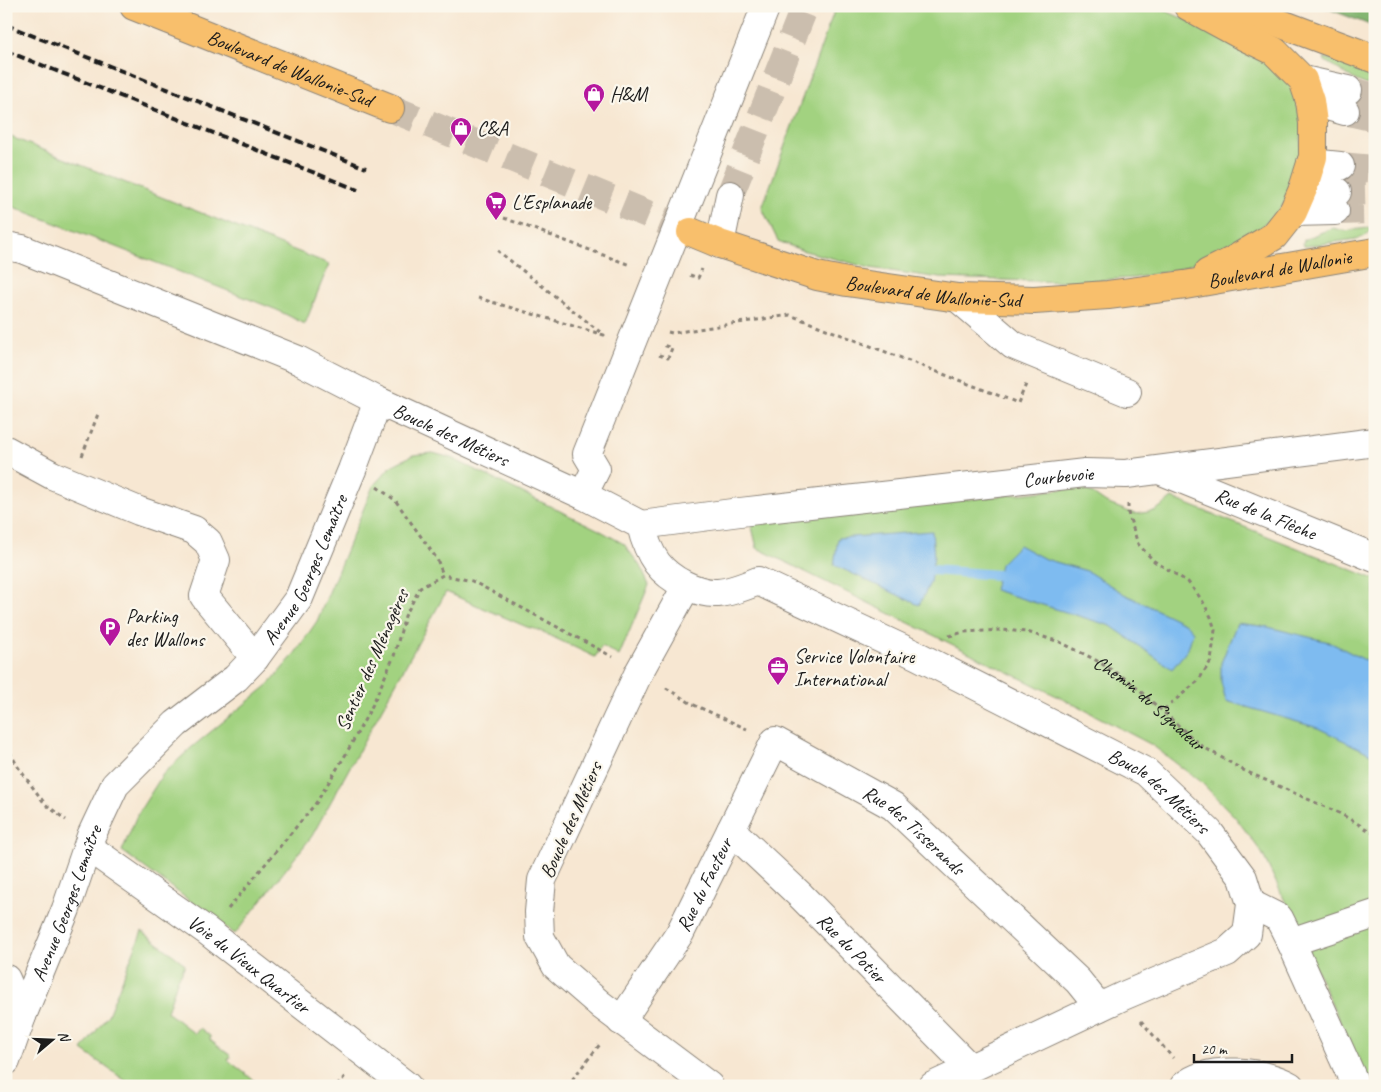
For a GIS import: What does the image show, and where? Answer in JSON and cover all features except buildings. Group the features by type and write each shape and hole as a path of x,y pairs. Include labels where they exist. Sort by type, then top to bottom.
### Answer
{"main road":[{"name":"Boulevard de Wallonie-Sud","path":"134,6 390,108"},
{"path":"1185,285 1232,261 1274,236 1298,201 1311,163 1313,123 1306,90 1274,51 1188,6"},
{"path":"1229,6 1375,58"},
{"name":"Boulevard de Wallonie-Sud","path":"690,232 720,244 818,276 958,298 1034,300 1108,295 1185,285"},
{"name":"Boulevard de Wallonie","path":"1185,285 1375,252"}],"street":[{"path":"583,495 596,469 587,454 766,6"},
{"path":"1306,90 1347,101"},
{"path":"1298,201 1337,190 1311,163"},
{"path":"720,244 730,196"},
{"path":"6,246 22,249 298,360 378,401"},
{"path":"958,298 1013,345 1127,392"},
{"name":"Avenue Georges Lemaître","path":"6,1061 22,1016 66,910 89,842 115,785 176,724 236,678 255,658 299,598 352,470 378,401"},
{"name":"Boucle des Métiers","path":"378,401 583,495 641,525 645,540 657,564 686,586 702,592 718,593 734,590 758,581 916,655 1146,772 1209,832 1243,878 1251,904 1247,934 1227,952 1123,996 933,1086"},
{"name":"Courbevoie","path":"641,525 1085,473 1126,474 1375,442"},
{"path":"6,450 66,481 139,512 194,530 208,542 216,560 204,596 255,658"},
{"name":"Rue de la Flèche","path":"1158,470 1375,558"},
{"name":"Boucle des Métiers","path":"686,586 639,672 542,880 539,912 540,937 556,966 600,1005 709,1086"},
{"name":"Rue du Facteur","path":"622,1021 680,933 775,741"},
{"name":"Rue des Tisserands","path":"775,741 893,806 1078,980 1099,1007"},
{"name":"Rue du Potier","path":"731,830 801,896 970,1068"},
{"name":"Voie du Vieux Quartier","path":"89,842 407,1086"},
{"path":"1251,904 1279,918 1292,942 1356,1086"},
{"path":"1292,942 1375,914"},
{"path":"6,979 22,1016"},
{"path":"1188,1083 1206,1074 1244,1072 1282,1081 1290,1086"}],"path":[{"path":"504,218 635,267"},
{"path":"478,298 604,335 498,251"},
{"path":"672,334 790,315 1018,403 1027,382 1035,386"},
{"path":"80,462 98,414"},
{"path":"352,470 395,500 437,559 443,575 472,581 639,672"},
{"path":"1126,474 1128,513 1138,544 1154,561 1188,582 1202,600 1215,630 1211,661 1198,680 1162,711"},
{"name":"Sentier des Ménagères","path":"207,931 243,892 316,803 372,706 394,656 405,616 420,588 443,575"},
{"name":"Chemin du Signaleur","path":"916,655 941,639 964,632 1002,630 1027,632 1060,642 1094,659 1129,681 1200,745 1243,770 1341,814 1375,834"},
{"path":"692,704 775,741"},
{"path":"6,745 18,767 45,804 69,822 89,842"},
{"path":"1123,996 1188,1083"},
{"path":"567,1086 622,1021"}],"green space":[{"path":"836,6 1154,6 1266,54 1284,70 1295,94 1301,122 1301,152 1295,180 1282,207 1251,236 1217,254 1179,269 1134,278 1065,282 940,278 870,268 801,250 778,241 762,208"},
{"path":"1321,6 1375,6 1375,27"},
{"path":"1327,58 1375,77 1375,88 1357,81 1325,61 1324,59"},
{"path":"6,135 329,264 305,324 277,310 6,204"},
{"path":"1375,227 1365,236 1356,239 1308,246 1304,246 1303,243 1304,240 1333,228 1345,231"},
{"path":"433,453 451,458 624,544 640,566 649,585 619,656 602,646 595,657 538,630 446,592 312,836 235,934 122,851 137,815 163,774 192,747 267,686 293,656 317,621 373,486 391,466 413,455"},
{"path":"1083,487 1106,503 1135,514 1155,511 1172,498 1375,579 1375,1086 1369,1086 1262,853 1236,818 1202,783 1152,745 757,548 751,523"},
{"path":"142,931 185,964 178,978 167,1012 195,1034 200,1028 210,1036 210,1040 231,1056 228,1060 261,1086 133,1086 82,1050 108,1015"}],"water":[{"path":"932,531 934,556 930,583 919,605 834,565 838,538"},
{"path":"1019,545 1045,559 1087,571 1124,594 1186,624 1193,632 1188,649 1172,669 1111,626 994,590 1000,564"},
{"path":"1237,623 1268,627 1329,642 1375,665 1375,756 1318,728 1226,701 1221,682 1221,663"}],"waterway":[{"path":"932,570 998,575 1009,578"}],"tunnel":[{"path":"730,195 805,6"},
{"path":"1348,90 1375,97"},
{"path":"390,108 691,232"},
{"path":"1345,111 1375,118"},
{"path":"1340,166 1375,169"},
{"path":"1337,192 1375,191"},
{"path":"1335,211 1375,210"}],"railway":[{"path":"6,25 366,168"},
{"path":"6,51 358,190"}],"place":[{"name":"H&M","path":"594,113"},
{"name":"C&A","path":"461,147"},
{"name":"L'Esplanade","path":"496,221"},
{"name":"Parking des Wallons","path":"110,647"},
{"name":"Service Volontaire International","path":"778,686"}]}
